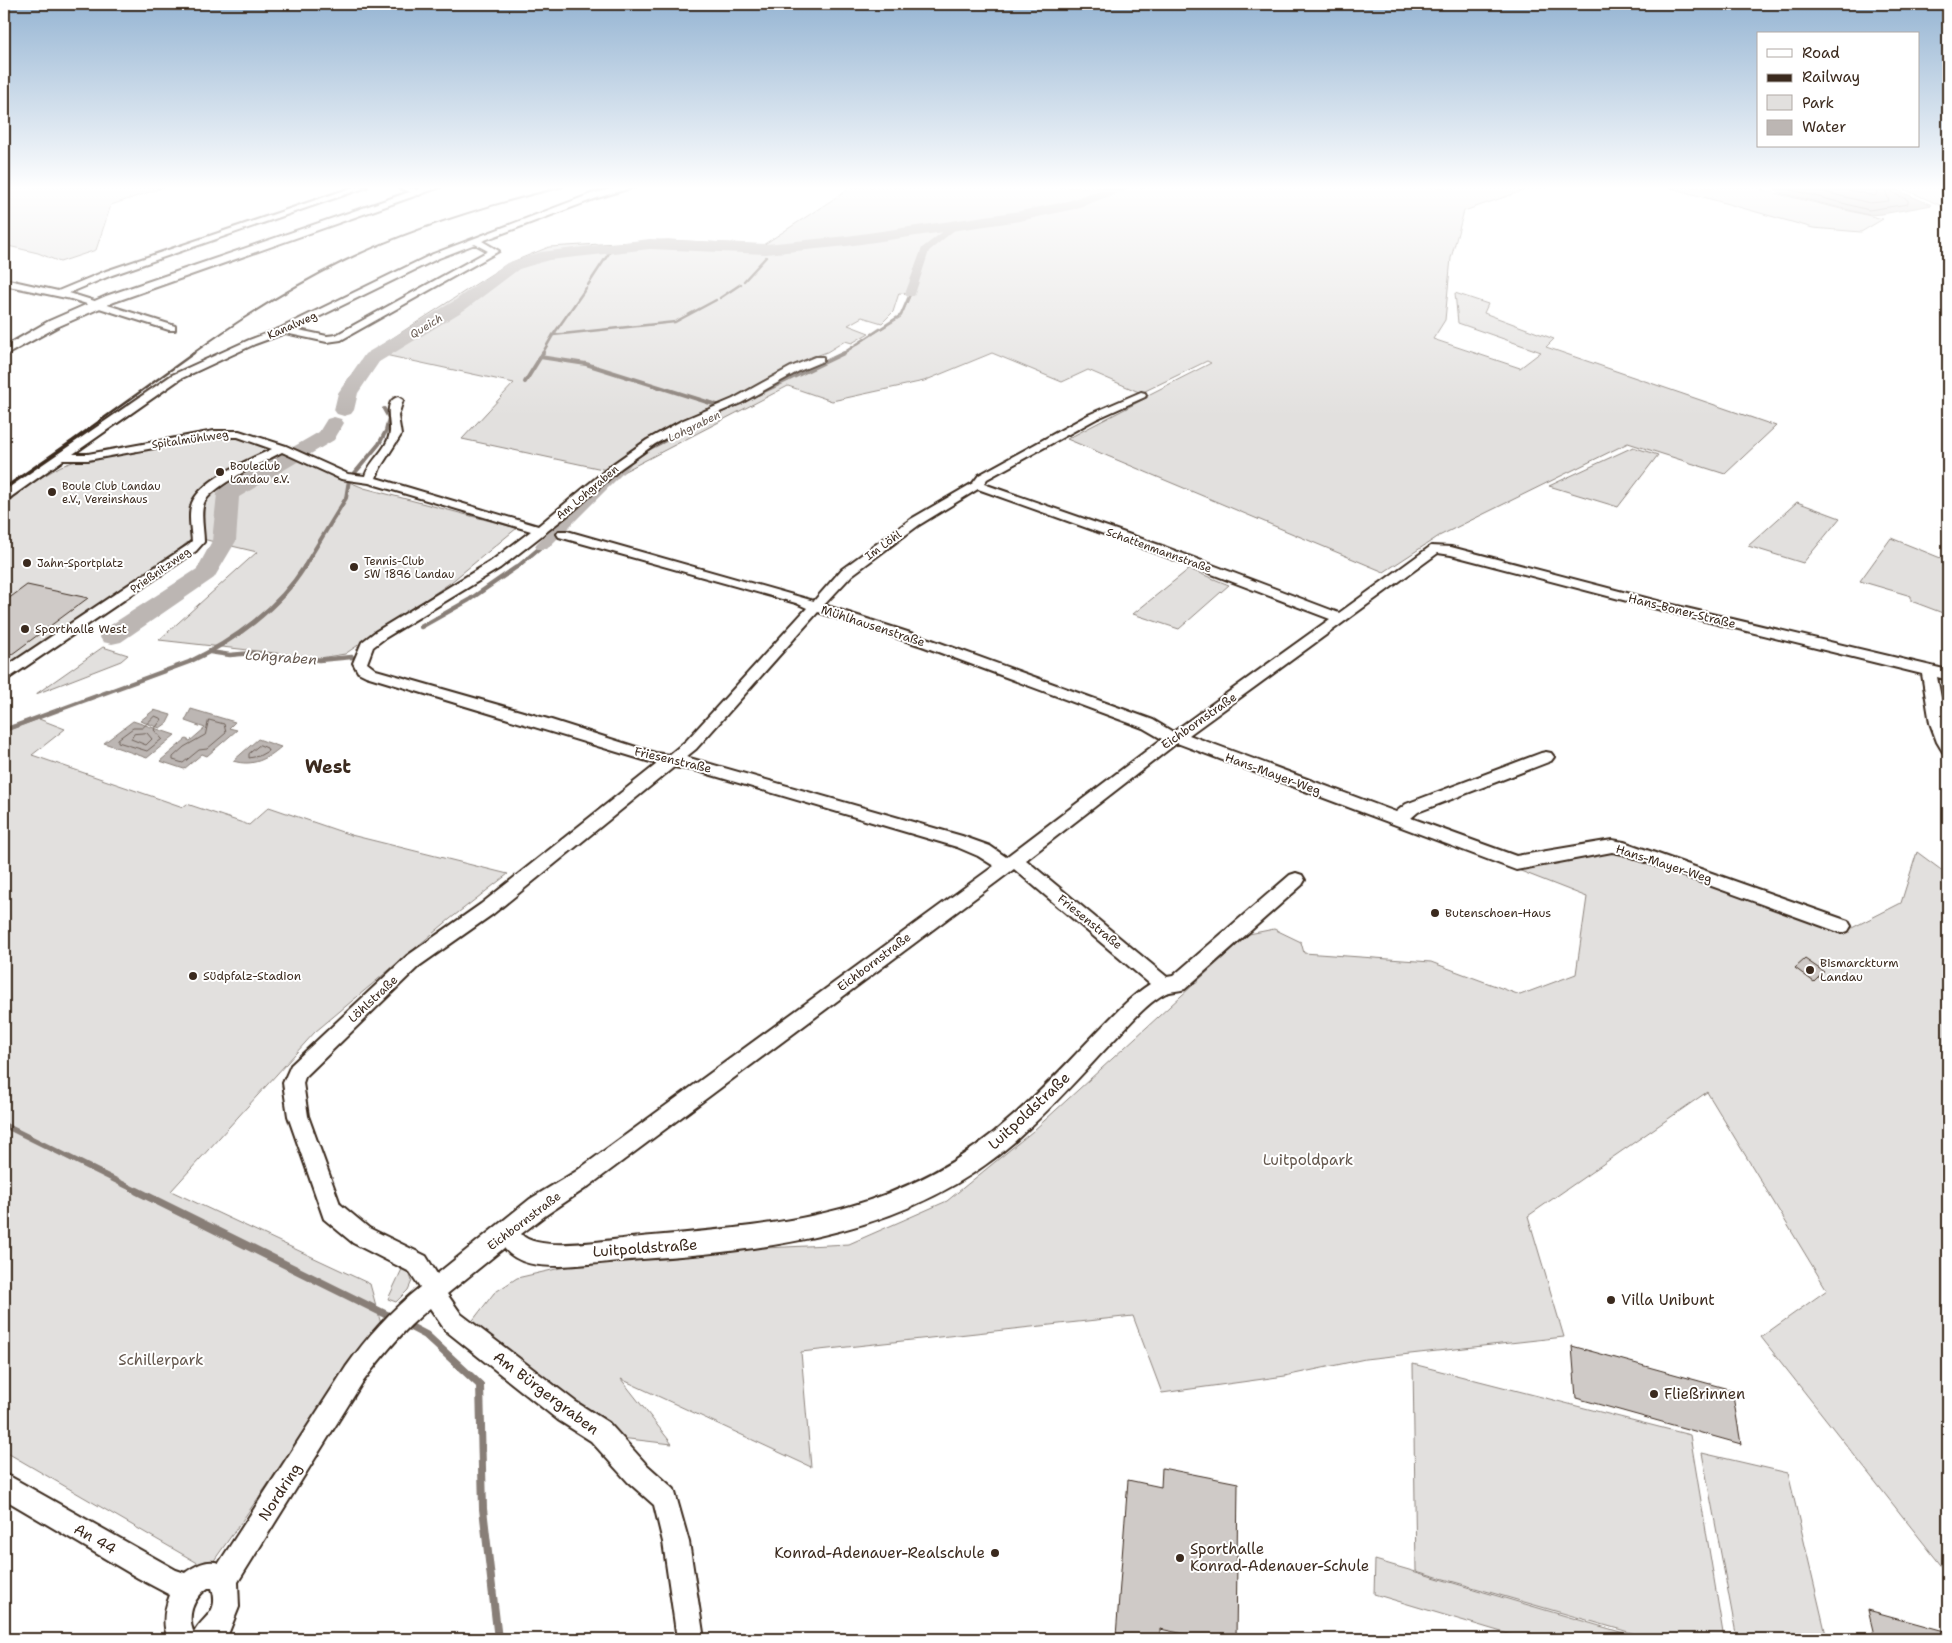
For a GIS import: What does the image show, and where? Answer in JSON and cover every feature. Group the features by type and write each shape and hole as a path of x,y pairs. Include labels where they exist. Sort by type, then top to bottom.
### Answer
{"street":[{"path":"58,294 136,264"},
{"path":"4,352 53,324 98,304 215,264"},
{"name":"Kanalweg","path":"4,496 176,376 284,330 420,264"},
{"path":"284,330 327,339 338,338 471,264"},
{"path":"4,282 98,304 172,328"},
{"name":"Am Lohgraben","path":"368,645 380,635 483,573 540,530 637,451 674,429 736,401 795,369 819,359"},
{"name":"Im Löhl","path":"674,760 691,745 814,606 847,572 915,522 977,485 983,477 1092,417 1142,395"},
{"path":"370,480 376,464 396,434 393,415 398,400"},
{"name":"Spitalmühlweg","path":"62,457 88,457 223,433 245,435 301,456 338,474 354,479 370,480 540,530"},
{"name":"Prießnitzweg","path":"4,675 192,548 198,542 198,504 211,488 285,450"},
{"name":"Schattenmannstraße","path":"977,485 1161,550 1340,618"},
{"name":"Mühlhausenstraße","path":"563,534 801,600 927,643 1148,724 1176,737"},
{"name":"Eichbornstraße","path":"336,1404 372,1350 411,1309 507,1234 538,1207 582,1179 1010,863 1146,757 1437,548"},
{"name":"Hans-Boner-Straße","path":"1437,548 1669,608 1948,675"},
{"name":"Friesenstraße","path":"368,645 360,663 363,669 371,673 543,723 654,758 698,765 962,842 984,851 1010,863 1153,974 1164,986"},
{"path":"1929,670 1940,731 1944,744 1948,748"},
{"name":"Hans-Mayer-Weg","path":"1176,737 1516,863 1612,846 1624,848 1842,926"},
{"path":"1397,820 1412,808 1546,758"},
{"name":"Löhlstraße","path":"433,1292 418,1264 367,1239 348,1227 332,1211 298,1116 293,1091 295,1076 316,1053 413,961 487,909 674,760"},
{"name":"Luitpoldstraße","path":"507,1234 522,1250 534,1254 664,1247 798,1232 854,1218 912,1196 989,1150 1045,1099 1125,1017 1164,986 1178,983 1296,880"},
{"name":"Am Bürgergraben","path":"433,1292 439,1305 453,1322 567,1411 600,1432 637,1473 665,1498 676,1542 691,1639"},
{"name":"Nordring","path":"223,1581 336,1404"},
{"name":"An 44","path":"4,1485 147,1569 171,1582 188,1586"},
{"path":"183,1639 178,1631 178,1605 188,1586 203,1576 211,1574 218,1575 223,1581 227,1599 225,1613 212,1637"}],"green space":[{"path":"507,264 1450,264 1445,320 1433,339 1520,368 1541,352 1458,323 1455,293 1488,304 1484,313 1554,339 1546,347 1776,426 1725,474 1628,443 1439,536 1384,572 1067,439 1211,363 1207,361 1141,393 1088,370 1062,382 992,353 924,381 832,401 788,386 621,473 616,472 643,453 683,432 843,353 901,317 911,294 899,293 893,312 882,323 862,317 848,325 869,333 852,343 845,341 723,406 705,409 678,423 607,470 462,439 514,383 371,352"},
{"name":"Tennis-Club SW 1896 Landau","path":"222,434 239,437 364,488 517,528 450,583 345,654 320,658 159,640 257,552 194,537 155,569 8,667 4,666 4,505 13,499 7,497 61,466 73,462"},
{"path":"1633,447 1658,455 1618,507 1549,486"},
{"path":"1797,502 1840,518 1803,563 1748,546"},
{"path":"1891,538 1948,561 1948,615 1911,601 1911,596 1860,581"},
{"path":"1189,569 1229,585 1179,629 1133,614"},
{"path":"103,647 128,655 121,661 36,694"},
{"name":"Schillerpark","path":"39,719 65,729 32,755 183,807 187,804 249,825 269,807 351,835 508,874 450,919 315,1032 171,1191 370,1284 381,1324 208,1569 4,1451 4,732"},
{"name":"Luitpoldpark","path":"1609,849 1844,932 1901,903 1917,852 1948,875 1948,1574 1761,1337 1827,1290 1707,1092 1528,1216 1564,1337 1365,1359 1285,1376 1162,1393 1133,1316 801,1352 811,1467 621,1379 672,1444 586,1434 460,1337 494,1293 517,1278 617,1255 849,1244 947,1201 1033,1131 1249,934 1274,929 1301,942 1304,953 1431,962 1520,995 1576,974 1587,897 1518,870"},
{"path":"403,1267 409,1272 412,1281 408,1290 396,1302 388,1299"},
{"path":"1413,1364 1690,1435 1724,1639 1653,1639 1416,1571"},
{"path":"1702,1453 1788,1473 1827,1639 1737,1639"},
{"path":"1375,1560 1644,1639 1525,1639 1374,1594"}],"water":[{"path":"191,709 235,722 229,728 237,730 207,756 202,754 184,769 160,761 186,739 190,741 205,728 185,721"},
{"path":"154,710 171,715 167,723 160,728 140,721"},
{"path":"133,721 175,735 147,758 104,743"},
{"path":"258,739 281,747 259,761 240,763 233,761"}],"building":[{"name":"Sporthalle West","path":"27,585 88,598 4,660 4,602"},
{"name":"Bismarckturm Landau","path":"1805,959 1824,972 1814,982 1795,968"},
{"name":"Fließrinnen","path":"1572,1346 1732,1390 1741,1444 1576,1398"},
{"name":"Sporthalle Konrad-Adenauer-Schule","path":"1162,1468 1238,1483 1236,1639 1209,1639 1160,1629 1160,1639 1130,1639 1116,1636 1128,1480 1161,1487"},
{"path":"1868,1610 1948,1632 1948,1639 1875,1639"}],"waterway":[{"name":"Queich","path":"344,410 348,393 372,358 460,305 513,266 520,264"},
{"path":"588,285 602,264"},
{"path":"744,281 760,264"},
{"name":"Lohgraben","path":"910,294 920,264"},
{"path":"720,298 741,284"},
{"path":"553,335 586,288"},
{"name":"Lohgraben","path":"842,354 901,315 910,294"},
{"path":"553,335 675,322 716,300"},
{"path":"542,354 553,335"},
{"path":"540,357 543,353"},
{"name":"Lohgraben","path":"758,394 842,354"},
{"path":"525,382 540,357"},
{"path":"540,357 586,364 723,407"},
{"name":"Lohgraben","path":"646,450 730,407"},
{"path":"304,567 346,498 349,480 379,444 386,431 389,418 384,409"},
{"name":"Queich","path":"112,636 206,573 224,541 228,494 327,436 334,423"},
{"name":"Lohgraben","path":"542,546 625,464"},
{"name":"Lohgraben","path":"517,567 542,546"},
{"path":"4,730 189,662 206,654 239,633 269,609 282,596 305,566"},
{"name":"Lohgraben","path":"421,627 469,600 518,566"},
{"name":"Lohgraben","path":"210,652 230,655 252,653 319,660 352,657"},
{"path":"4,1125 139,1192"},
{"path":"137,1191 393,1318"},
{"path":"405,1324 426,1335 480,1385 483,1509 498,1639"}],"railway":[{"path":"192,354 247,316 339,264"},
{"path":"4,488 194,353"}],"place":[{"name":"Bouleclub Landau e.V.","path":"220,472"},
{"name":"Boule Club Landau e.V., Vereinshaus","path":"52,492"},
{"name":"Jahn-Sportplatz","path":"27,563"},
{"name":"Tennis-Club SW 1896 Landau","path":"354,567"},
{"name":"Sporthalle West","path":"25,629"},
{"name":"Butenschoen-Haus","path":"1435,913"},
{"name":"Bismarckturm Landau","path":"1810,970"},
{"name":"Südpfalz-Stadion","path":"193,976"},
{"name":"Villa Unibunt","path":"1611,1300"},
{"name":"Fließrinnen","path":"1654,1394"},
{"name":"Konrad-Adenauer-Realschule","path":"995,1553"},
{"name":"Sporthalle Konrad-Adenauer-Schule","path":"1180,1558"}],"district":[{"name":"West","path":"328,767"}]}
